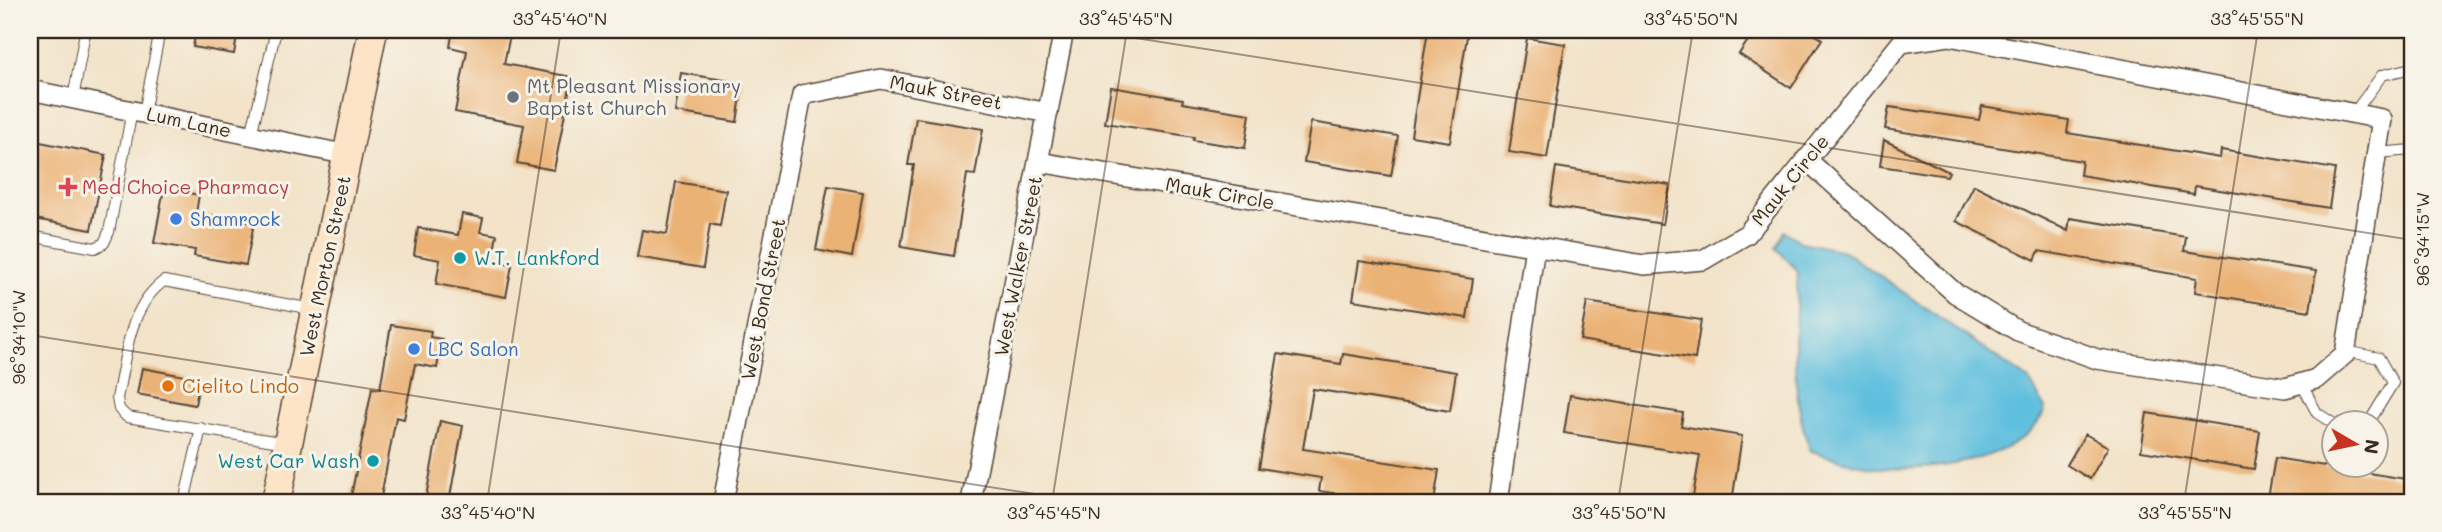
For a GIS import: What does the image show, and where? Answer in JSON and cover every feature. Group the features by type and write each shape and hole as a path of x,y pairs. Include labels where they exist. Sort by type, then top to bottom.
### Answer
{"main road":[{"name":"West Morton Street","path":"276,502 373,30"}],"street":[{"name":"West Walker Street","path":"971,502 1064,30"},
{"name":"Mauk Circle","path":"1039,162 1644,265 1703,260 1747,234 1900,43 1949,36 2382,119 2377,153"},
{"name":"Mauk Street","path":"802,95 881,79 1048,113"},
{"name":"Lum Lane","path":"30,90 348,155"},
{"name":"West Bond Street","path":"723,502 802,95"},
{"path":"1806,159 1955,293 2018,331 2097,359 2285,388 2316,379 2345,354 2377,153"},
{"path":"1498,502 1535,246"}],"lane":[{"path":"74,99 85,32 83,30"},
{"path":"30,236 95,248 104,243 160,30"},
{"path":"251,135 276,30"},
{"path":"2354,114 2382,75 2412,68"},
{"path":"2377,153 2412,150"},
{"path":"288,443 127,417 119,409 117,398 134,321 152,290 163,281 316,310"},
{"path":"2346,351 2379,358 2393,383 2376,410"},
{"path":"2301,383 2320,414"},
{"path":"184,502 201,428"}],"water":[{"path":"1784,231 1801,242 1844,251 2029,380 2045,408 2035,426 2018,441 1997,452 1973,460 1922,468 1870,467 1811,451 1804,431 1796,386 1798,271 1776,248"}],"building":[{"path":"196,30 238,30 234,54 193,47"},
{"name":"Mt Pleasant Missionary Baptist Church","path":"453,30 511,30 504,64 572,77 554,170 517,163 524,125 455,112 467,51 450,47"},
{"path":"1428,30 1468,30 1450,142 1411,136"},
{"path":"1755,30 1808,30 1822,39 1791,88 1739,54"},
{"path":"1527,38 1565,44 1547,158 1509,152"},
{"path":"681,73 743,83 737,122 675,112"},
{"path":"1111,87 1183,99 1182,103 1250,114 1245,148 1105,123"},
{"path":"1982,106 2069,120 2067,133 2220,158 2221,150 2335,169 2329,208 2195,186 2194,194 2080,175 2082,161 1885,129 1889,107 1979,120"},
{"path":"916,118 983,129 975,175 967,174 954,256 901,247 914,165 908,165"},
{"path":"1311,122 1398,136 1391,176 1304,162"},
{"path":"30,140 106,155 91,230 30,218"},
{"path":"1884,140 1949,172 1947,176 1880,166"},
{"path":"1556,167 1670,185 1663,224 1550,206"},
{"path":"676,182 726,190 720,226 710,224 703,268 637,257 642,230 667,234"},
{"path":"1974,185 2068,231 2070,218 2186,237 2184,251 2316,271 2310,311 2195,292 2197,278 2039,251 2035,260 1956,221"},
{"path":"828,186 863,192 852,257 816,250"},
{"path":"164,188 199,195 196,213 254,223 246,265 194,256 195,250 154,243"},
{"name":"W.T. Lankford","path":"462,214 483,218 480,232 497,235 492,261 512,265 506,297 436,284 440,260 414,255 418,228 458,235"},
{"path":"1359,261 1473,279 1467,318 1353,300"},
{"path":"1587,302 1701,320 1695,359 1580,340"},
{"path":"391,325 431,331 430,337 442,339 437,368 415,364 404,419 396,417 380,502 350,502 372,388 380,389"},
{"path":"1278,354 1341,364 1343,354 1456,372 1450,411 1313,389 1303,449 1439,470 1434,502 1389,502 1319,491 1321,478 1259,468"},
{"name":"Cielito Lindo","path":"142,368 200,379 195,405 137,394"},
{"path":"1570,395 1683,413 1681,426 1742,436 1732,502 1692,502 1700,455 1564,433"},
{"path":"2147,413 2260,431 2254,469 2141,451"},
{"path":"440,421 463,426 449,502 425,502"},
{"path":"2085,434 2108,447 2090,479 2067,465"},
{"path":"2275,458 2320,465 2320,480 2390,480 2390,476 2412,480 2412,502 2297,502 2268,498"}],"place":[{"name":"Mt Pleasant Missionary Baptist Church","path":"513,97"},
{"name":"Med Choice Pharmacy","path":"68,187"},
{"name":"Shamrock","path":"176,219"},
{"name":"W.T. Lankford","path":"460,258"},
{"name":"LBC Salon","path":"414,349"},
{"name":"Cielito Lindo","path":"168,386"},
{"name":"West Car Wash","path":"373,461"}]}
